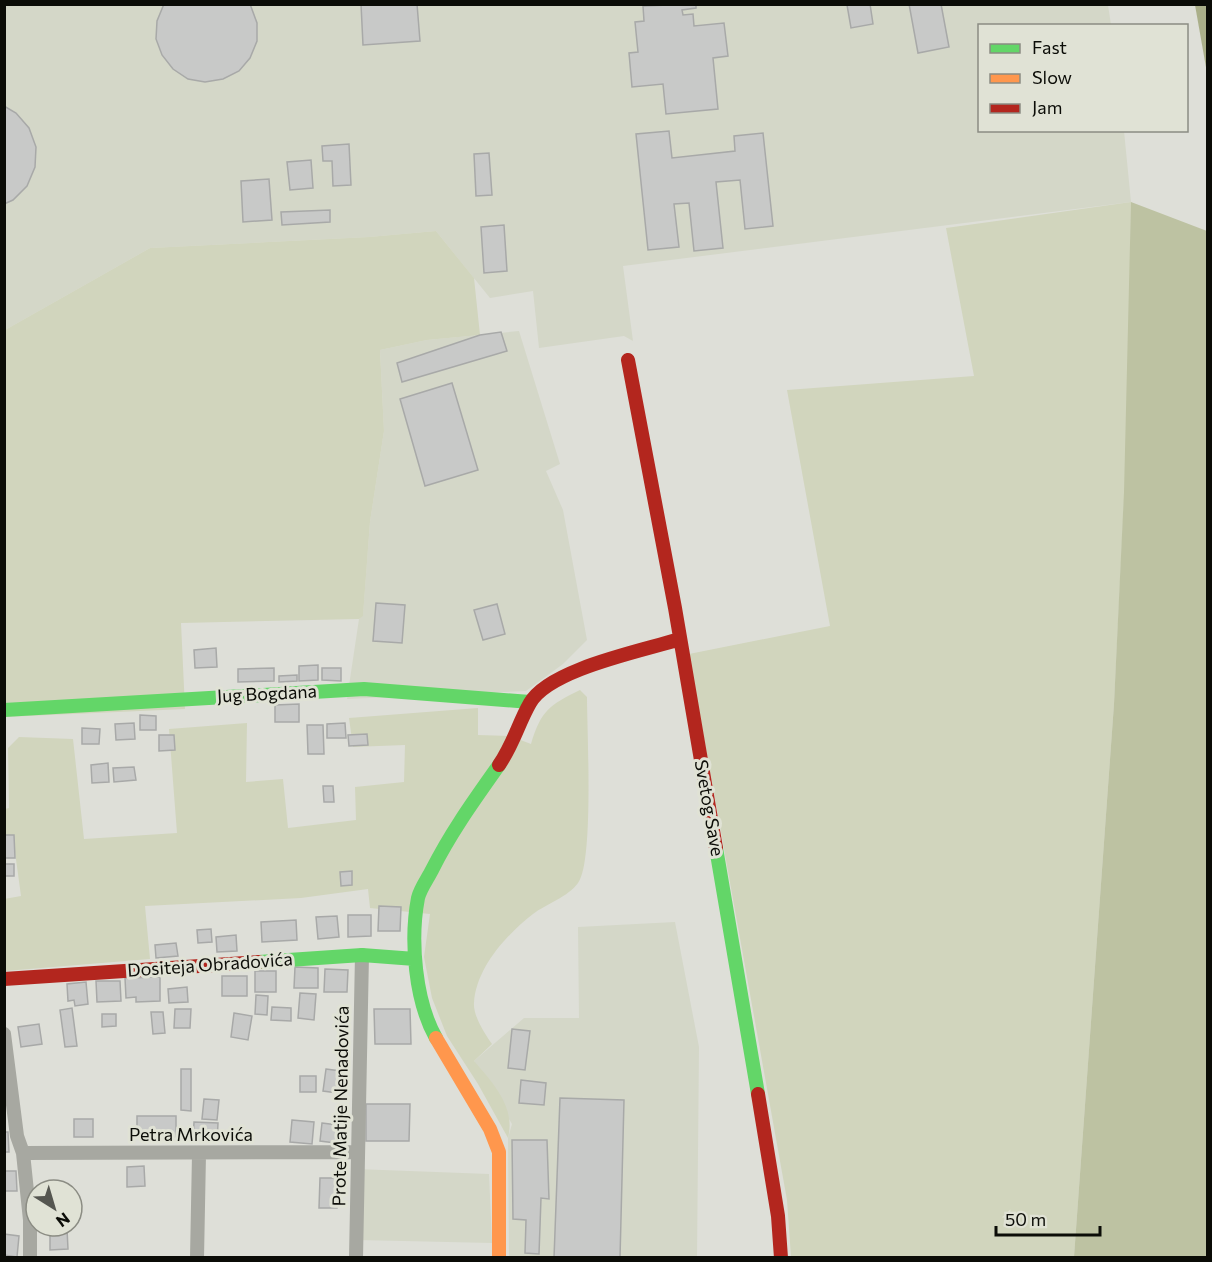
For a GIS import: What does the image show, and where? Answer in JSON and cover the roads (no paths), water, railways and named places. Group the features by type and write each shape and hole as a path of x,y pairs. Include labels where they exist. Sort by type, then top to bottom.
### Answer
{"street":[{"name":"Svetog Save","path":"628,360 680,639 760,1103 778,1216 781,1257"},
{"path":"499,1257 501,1194 499,1152 490,1129 427,1022 418,989 415,958 418,897 449,837 513,745 530,702 544,687 565,674 680,639"},
{"name":"Jug Bogdana","path":"4,710 364,689 530,702"},
{"name":"Dositeja Obradovića","path":"4,979 362,956 415,958"},
{"name":"Prote Matije Nenadovića","path":"356,1257 362,956"},
{"path":"4,1034 17,1136 23,1153 30,1220 30,1257"},
{"name":"Petra Mrkovića","path":"23,1153 358,1152"},
{"path":"196,1257 199,1154"}]}
